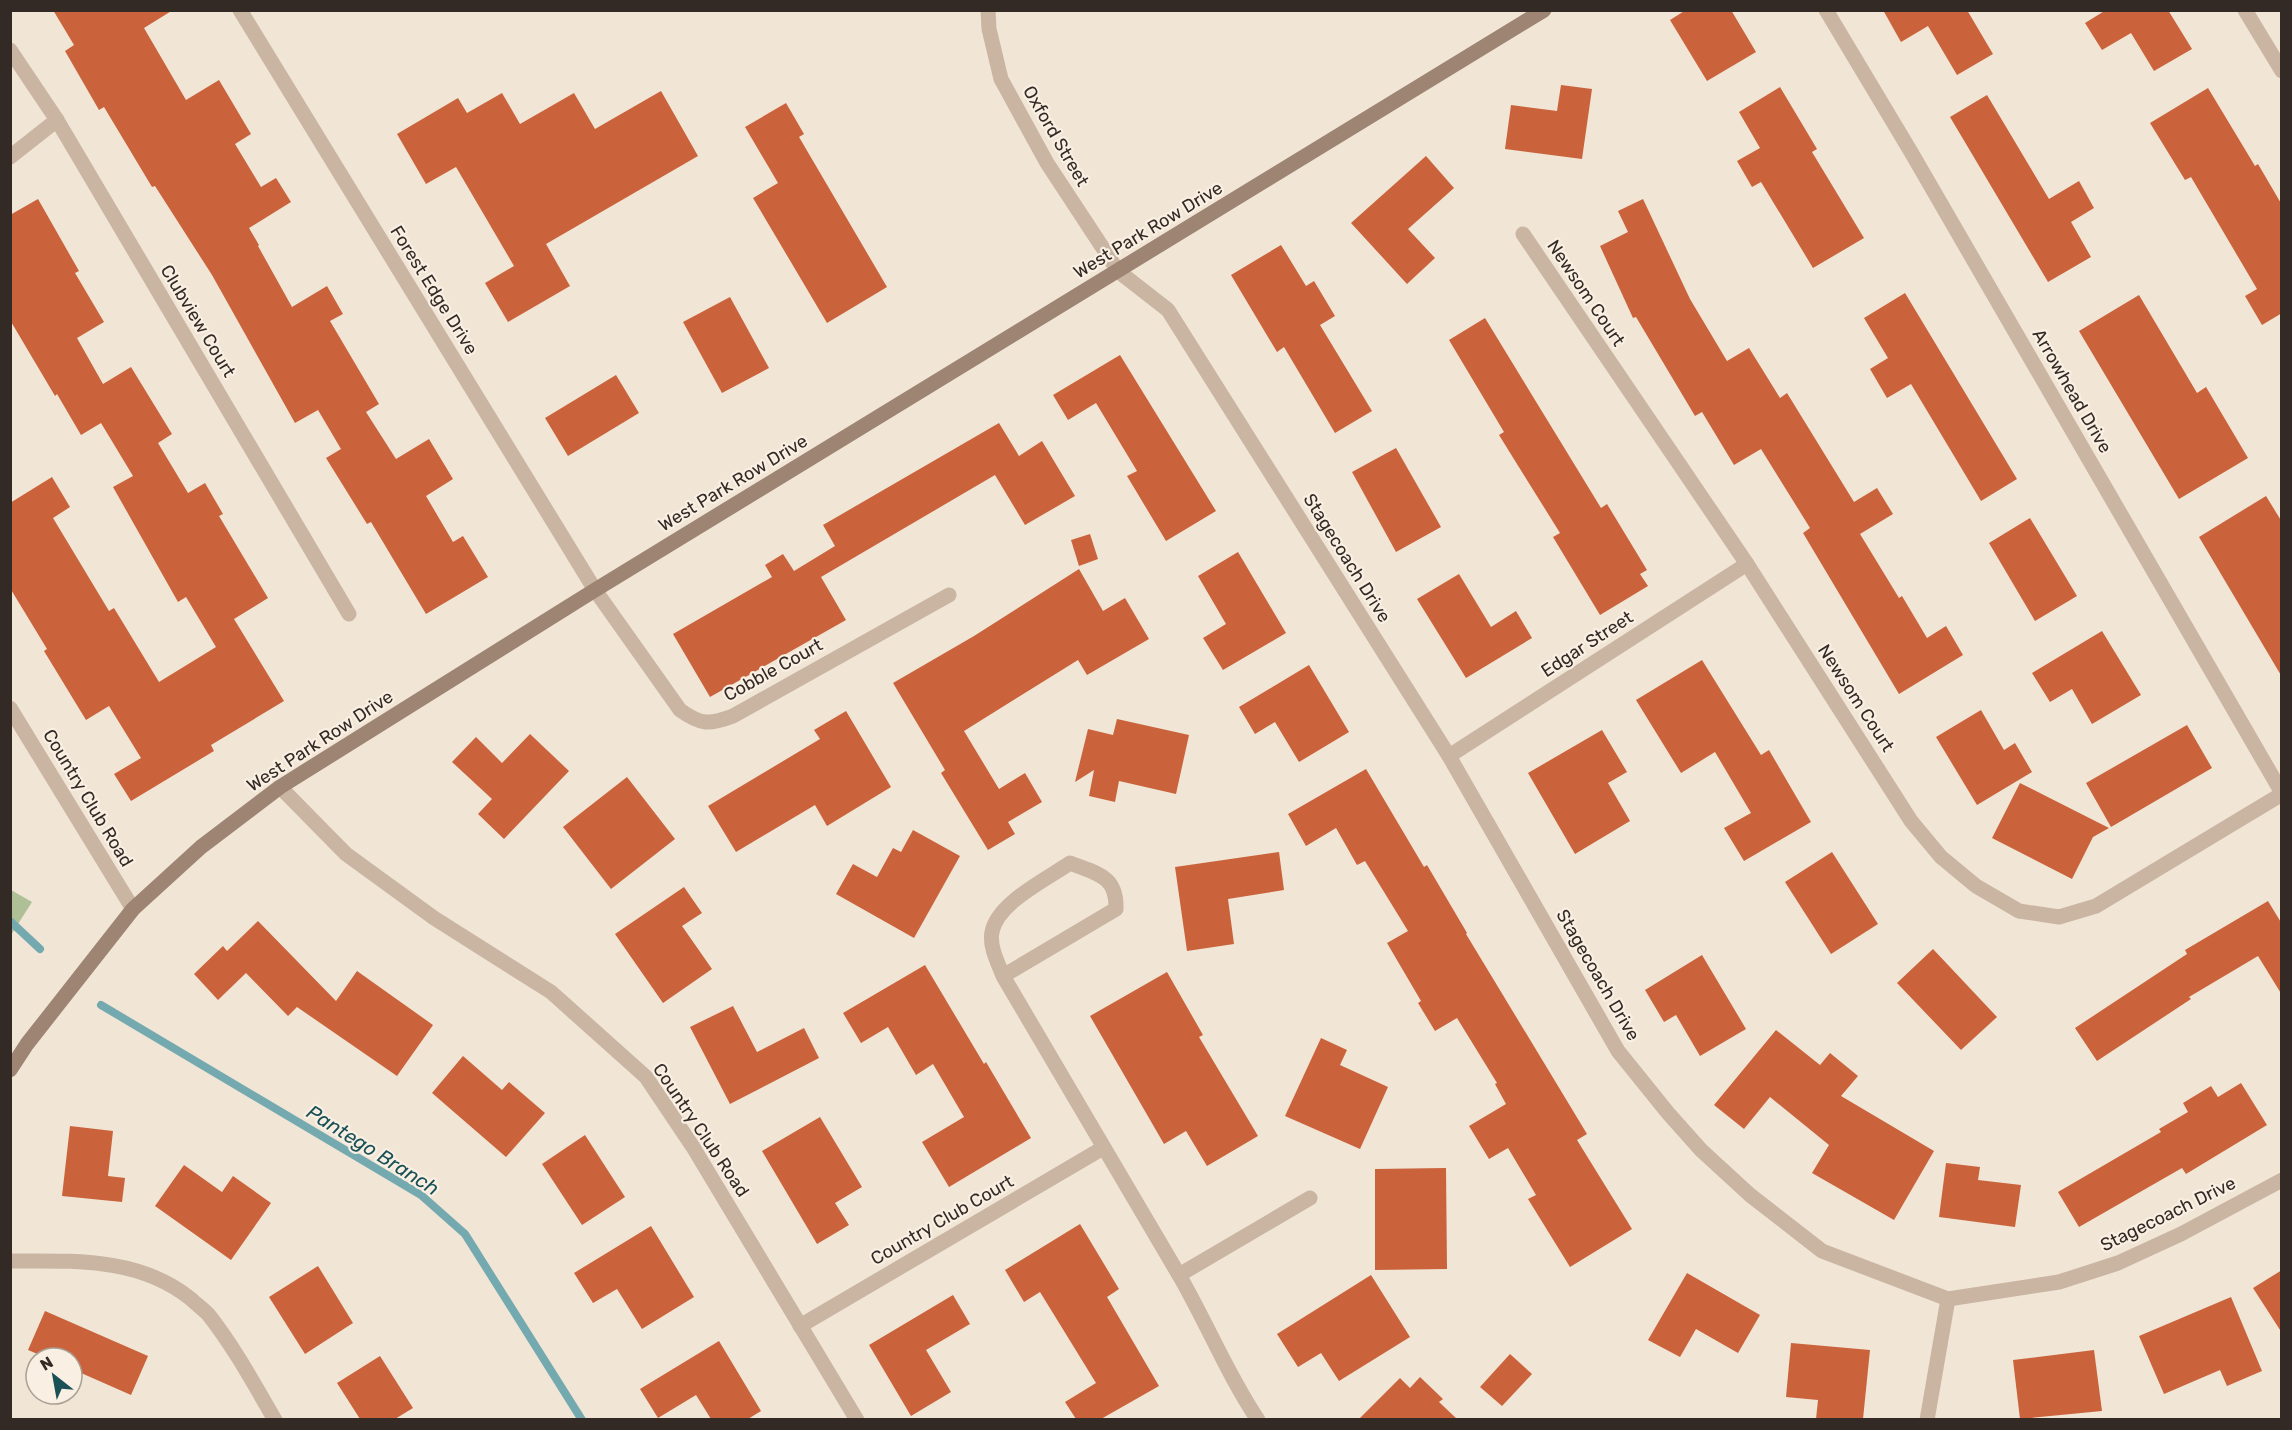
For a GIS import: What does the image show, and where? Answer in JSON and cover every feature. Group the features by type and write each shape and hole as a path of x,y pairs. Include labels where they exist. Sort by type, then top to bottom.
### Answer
{"main road":[{"name":"West Park Row Drive","path":"10,1070 27,1044 133,909 201,847 280,787 595,590 1544,10"}],"street":[{"name":"Forest Edge Drive","path":"240,10 595,590"},
{"name":"Oxford Street","path":"988,10 988,29 1001,79 1047,164 1118,271"},
{"name":"Arrowhead Drive","path":"1826,10 1911,152 2282,793"},
{"path":"2245,10 2282,71"},
{"name":"Clubview Court","path":"10,50 57,120 349,614"},
{"path":"10,157 57,120"},
{"name":"Newsom Court","path":"1523,234 1747,564 1911,821 1941,857 1976,886 2019,911 2059,917 2096,906 2282,793"},
{"name":"Stagecoach Drive","path":"1118,271 1168,310 1449,756 1618,1051 1701,1150 1750,1195 1822,1251 1948,1299 2059,1282 2118,1263 2181,1234 2282,1180"},
{"name":"Edgar Street","path":"1449,756 1747,564"},
{"name":"Cobble Court","path":"595,590 680,710 696,721 714,723 733,716 949,595"},
{"name":"Country Club Road","path":"10,708 133,909"},
{"name":"Country Club Road","path":"280,787 346,854 434,918 551,992 646,1077 693,1147 857,1419"},
{"path":"1003,976 1116,909 1116,893 1103,875 1070,864 1010,903 997,918 991,933 993,952 1003,976 1179,1275 1209,1328 1241,1394 1258,1419"},
{"name":"Country Club Court","path":"800,1326 1103,1148"},
{"path":"1179,1275 1310,1198"},
{"path":"10,1261 81,1261 140,1270 176,1288 207,1312 233,1349 274,1419"},
{"path":"1927,1419 1948,1299"}],"green space":[{"path":"11,890 32,902 11,935"}],"building":[{"path":"53,10 173,10 144,28 186,100 219,80 251,134 235,144 261,187 276,178 291,202 249,228 258,246 292,307 327,286 343,314 330,321 379,404 366,412 396,459 429,439 453,479 426,496 453,542 463,536 488,577 426,614 371,522 367,524 326,458 341,449 318,410 295,423 212,275 155,186 152,187 104,107 99,110 65,51 74,45"},
{"path":"1686,10 1731,10 1756,52 1707,81 1670,20"},
{"path":"1883,10 1967,10 1993,54 1957,75 1928,26 1901,42"},
{"path":"2106,10 2168,10 2192,49 2154,71 2131,33 2102,50 2085,23"},
{"path":"1561,85 1592,89 1582,159 1505,149 1511,105 1557,111"},
{"path":"1780,87 1817,149 1812,152 1864,238 1813,268 1761,182 1752,187 1737,161 1760,148 1739,112"},
{"path":"2208,88 2255,166 2258,164 2282,205 2282,313 2262,325 2245,296 2257,289 2191,177 2185,180 2150,123"},
{"path":"661,91 698,156 546,244 570,286 508,322 485,283 514,266 456,167 426,184 397,134 458,98 467,113 502,93 520,124 574,93 595,129"},
{"path":"1987,95 2049,199 2079,181 2094,208 2071,222 2091,257 2048,282 1950,117"},
{"path":"786,103 804,134 799,137 887,287 827,323 753,198 778,183 745,127"},
{"path":"1426,156 1454,188 1408,229 1435,258 1407,284 1351,223"},
{"path":"38,199 79,271 75,273 104,322 77,338 103,384 131,367 172,434 158,443 188,493 205,483 223,514 219,516 268,598 234,619 284,701 211,745 214,751 131,801 114,774 141,758 109,706 86,720 44,651 47,649 10,588 10,503 52,477 70,507 53,518 109,611 114,608 159,682 216,647 186,597 178,602 113,487 133,476 101,423 81,435 10,320 10,215"},
{"path":"1643,199 1690,299 1727,361 1749,348 1780,398 1787,393 1854,502 1877,488 1893,514 1860,534 1899,598 1902,596 1927,638 1946,626 1963,655 1899,694 1803,533 1810,528 1761,449 1734,465 1702,412 1695,416 1636,317 1633,318 1600,246 1628,232 1618,211"},
{"path":"1281,245 1306,286 1314,281 1335,316 1320,325 1372,411 1335,433 1284,347 1277,352 1231,275"},
{"path":"1905,293 2017,479 1981,501 1911,384 1887,398 1870,369 1888,358 1864,318"},
{"path":"2139,295 2197,393 2206,387 2248,458 2179,499 2079,331"},
{"path":"730,297 769,368 722,393 683,322"},
{"path":"1485,318 1601,508 1607,504 1647,570 1640,574 1648,586 1600,615 1553,537 1560,533 1499,435 1504,432 1449,340"},
{"path":"1120,355 1216,511 1166,541 1127,476 1137,471 1096,403 1068,420 1053,395"},
{"path":"616,375 639,413 568,456 545,418"},
{"path":"999,423 1019,456 1042,441 1075,496 1025,525 995,475 821,577 846,620 710,697 673,634 772,577 765,565 783,554 794,571 835,546 823,525"},
{"path":"1396,448 1441,527 1396,552 1352,472"},
{"path":"2266,496 2282,522 2282,677 2199,537"},
{"path":"2030,518 2077,596 2035,621 1989,543"},
{"path":"1090,534 1098,559 1079,566 1071,540"},
{"path":"1238,552 1286,633 1223,670 1203,638 1226,624 1198,576"},
{"path":"1079,569 1103,611 1125,598 1149,639 1087,675 1078,660 964,731 999,789 1025,773 1042,802 1008,822 1015,834 988,850 941,773 945,770 893,683 974,636"},
{"path":"1459,574 1491,627 1516,611 1532,638 1466,678 1417,599"},
{"path":"2102,631 2141,695 2092,724 2072,689 2050,702 2032,673"},
{"path":"1702,660 1761,755 1769,750 1811,822 1744,861 1724,828 1751,813 1715,752 1681,773 1636,700"},
{"path":"1309,665 1349,732 1299,762 1275,722 1255,734 1239,707"},
{"path":"1981,710 2004,750 2015,743 2032,772 1977,805 1936,737"},
{"path":"846,711 891,787 827,826 815,805 736,852 708,806 820,739 814,730"},
{"path":"1117,719 1189,735 1176,794 1119,781 1115,802 1089,796 1094,770 1075,782 1088,729 1113,735"},
{"path":"2187,725 2212,768 2111,827 2086,783"},
{"path":"1602,730 1627,772 1608,783 1630,821 1575,854 1528,773"},
{"path":"530,734 569,771 504,839 478,814 492,799 452,762 476,737 502,763"},
{"path":"1366,769 1424,867 1427,865 1587,1134 1577,1140 1632,1229 1570,1267 1528,1199 1536,1195 1508,1148 1489,1159 1469,1126 1506,1104 1495,1084 1497,1083 1457,1018 1435,1031 1418,1003 1421,1001 1387,943 1408,931 1365,861 1357,865 1336,828 1306,846 1288,814"},
{"path":"627,777 675,839 611,889 563,827"},
{"path":"2020,783 2109,828 2093,837 2072,879 1992,838"},
{"path":"913,830 960,856 914,938 836,894 853,864 877,877 893,848 901,852"},
{"path":"1279,852 1284,890 1228,899 1234,944 1187,951 1175,867"},
{"path":"1832,852 1878,924 1831,954 1785,882"},
{"path":"684,887 702,913 682,926 712,969 663,1003 615,934"},
{"path":"2268,901 2282,924 2282,995 2258,956 2189,997 2191,999 2097,1061 2075,1028 2187,954 2185,950"},
{"path":"258,921 336,1001 357,971 433,1025 397,1076 297,1007 288,1016 246,973 218,1000 194,974 223,946 227,951"},
{"path":"1933,949 1997,1017 1961,1050 1897,983"},
{"path":"1702,955 1746,1029 1700,1056 1676,1015 1664,1022 1645,990"},
{"path":"925,965 1031,1138 949,1187 922,1142 964,1117 933,1064 916,1075 888,1027 861,1043 843,1013"},
{"path":"1167,972 1203,1035 1199,1037 1258,1136 1207,1166 1186,1131 1164,1144 1090,1016"},
{"path":"733,1006 757,1052 804,1028 819,1058 730,1104 690,1027"},
{"path":"1776,1030 1820,1065 1830,1053 1858,1076 1841,1096 1934,1151 1894,1220 1812,1173 1829,1145 1770,1097 1744,1129 1714,1105"},
{"path":"1321,1038 1347,1050 1340,1065 1388,1087 1360,1149 1285,1116"},
{"path":"463,1056 502,1090 509,1082 545,1113 506,1157 432,1093"},
{"path":"2241,1083 2267,1125 2186,1174 2182,1168 2079,1227 2058,1192 2161,1132 2159,1129 2188,1112 2183,1103 2211,1086 2218,1097"},
{"path":"820,1117 862,1187 835,1203 849,1225 817,1244 762,1151"},
{"path":"70,1126 113,1131 108,1176 125,1178 122,1202 62,1196"},
{"path":"585,1135 625,1197 582,1225 542,1164"},
{"path":"1946,1163 1980,1167 1978,1180 2021,1185 2015,1227 1939,1217"},
{"path":"184,1165 222,1192 233,1176 271,1203 231,1260 155,1206"},
{"path":"1446,1168 1447,1269 1375,1270 1375,1169"},
{"path":"1080,1224 1119,1289 1107,1297 1159,1386 1101,1419 1076,1419 1065,1402 1096,1383 1040,1292 1024,1302 1005,1270"},
{"path":"651,1226 694,1297 642,1329 617,1289 593,1303 574,1273"},
{"path":"318,1266 353,1323 305,1354 269,1297"},
{"path":"2282,1270 2282,1333 2253,1288"},
{"path":"1687,1273 1760,1315 1738,1353 1696,1329 1680,1357 1648,1340"},
{"path":"1371,1275 1410,1337 1339,1381 1321,1353 1298,1367 1277,1334"},
{"path":"953,1295 970,1324 926,1350 951,1392 911,1416 869,1345"},
{"path":"2231,1297 2262,1371 2227,1386 2220,1370 2164,1394 2139,1336"},
{"path":"45,1311 148,1356 131,1395 84,1374 84,1346 30,1346"},
{"path":"719,1341 761,1411 748,1419 711,1419 696,1395 658,1418 640,1389"},
{"path":"1791,1343 1870,1350 1863,1419 1816,1419 1818,1400 1786,1397"},
{"path":"2094,1350 2102,1411 2020,1419 2013,1360"},
{"path":"1510,1354 1532,1374 1502,1406 1480,1387"},
{"path":"380,1356 413,1408 395,1419 360,1419 337,1383"},
{"path":"1420,1377 1443,1399 1439,1402 1457,1419 1359,1419 1400,1378 1410,1388"}],"waterway":[{"name":"Pantego Branch","path":"10,921 40,949"},
{"name":"Pantego Branch","path":"101,1005 421,1195 465,1234 582,1420"}]}
